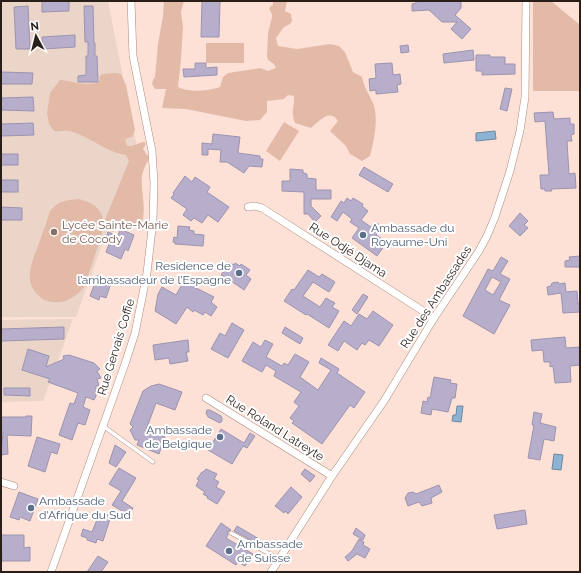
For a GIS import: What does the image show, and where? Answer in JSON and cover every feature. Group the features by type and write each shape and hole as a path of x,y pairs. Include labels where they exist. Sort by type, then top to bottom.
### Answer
{"street":[{"name":"Rue Gervais Coffie","path":"51,572 135,333 147,273 153,220 154,165 133,56 131,1"},
{"name":"Rue des Ambassades","path":"271,572 332,476 384,401 434,318 480,251 487,236 495,217 510,171 520,131 525,97 526,1"},
{"name":"Rue Odjé Djama","path":"248,208 254,206 262,208 434,318"},
{"name":"Rue Roland Latreyte","path":"206,398 332,476"},
{"path":"1,482 14,486"}],"lane":[{"path":"103,426 153,462"},
{"path":"231,533 279,559"}],"shaded area":[{"name":"Lycée Sainte-Marie de Cocody","path":"1,1 108,1 137,148 76,317 1,317"},
{"path":"164,1 184,1 181,12 183,27 178,87 199,91 220,87 223,77 228,73 260,68 268,71 276,68 274,64 268,60 267,56 268,33 272,17 269,9 273,5 273,1 287,1 285,11 291,14 292,21 284,27 276,38 278,46 297,49 330,44 339,46 345,52 353,72 362,77 373,103 376,116 370,156 362,161 350,154 346,146 330,131 338,121 335,117 324,117 311,128 295,123 293,112 294,96 288,95 284,99 267,101 267,112 260,120 246,121 186,109 162,108 166,89 155,89 152,84 155,77"},
{"path":"533,1 551,1 580,25 580,91 533,91"},
{"path":"206,43 244,43 244,63 206,63"},
{"path":"103,74 121,74 126,85 135,130 132,137 125,140 127,146 144,142 146,144 143,149 149,158 142,176 144,210 142,222 139,227 131,225 126,221 118,221 116,230 113,232 106,229 105,220 129,161 126,155 111,151 77,133 54,131 49,124 47,113 50,93 60,80 89,84 99,82 100,76"},
{"path":"284,122 299,131 280,161 266,151"},
{"path":"79,199 96,207 101,213 103,220 102,235 84,287 81,291 66,301 48,301 38,295 33,289 30,276 32,263 50,211 56,205 63,202"},
{"path":"73,319 43,401 1,402 1,320"}],"water":[{"path":"495,131 496,139 476,141 476,133"},
{"path":"457,406 463,406 461,422 452,421 453,415 456,415"},
{"path":"554,454 563,455 561,470 552,469"}],"building":[{"path":"42,1 69,1 69,11 42,12"},
{"path":"202,1 220,1 219,37 201,37"},
{"path":"416,1 461,1 461,8 455,15 471,29 462,39 451,29 457,22 442,22 429,10 412,11 412,4 416,3"},
{"path":"28,6 30,49 16,49 14,7"},
{"path":"84,6 93,6 94,43 95,56 97,56 98,82 78,82 78,76 86,75 86,56 88,56 88,42 85,42"},
{"path":"75,35 75,47 43,49 42,37"},
{"path":"408,45 409,52 401,53 400,46"},
{"path":"473,50 474,60 444,63 443,54"},
{"path":"476,55 505,57 505,64 515,64 515,74 482,75 482,71 476,71"},
{"path":"195,63 206,63 206,68 217,67 217,75 184,77 183,69 195,69"},
{"path":"392,63 393,75 400,74 401,84 397,85 398,92 376,94 376,90 370,91 369,79 376,78 375,64"},
{"path":"1,72 33,73 32,84 1,84"},
{"path":"505,88 512,89 507,111 500,109"},
{"path":"33,97 34,111 1,110 1,98"},
{"path":"553,112 554,119 570,118 570,124 574,124 574,134 571,135 572,141 567,141 569,174 575,173 576,188 551,189 552,191 545,191 545,189 541,189 540,175 549,175 545,121 535,122 534,113"},
{"path":"33,123 34,135 1,136 1,124"},
{"path":"213,134 240,137 238,153 260,156 260,159 263,159 262,167 249,166 244,173 227,162 220,162 221,150 208,149 208,155 202,155 202,143 212,144"},
{"path":"1,154 18,154 18,165 1,165"},
{"path":"364,167 393,184 388,192 359,175"},
{"path":"290,169 303,170 303,173 307,174 307,178 316,179 316,190 331,190 331,199 311,199 311,206 321,216 315,222 308,214 304,214 304,192 282,191 282,181 290,181"},
{"path":"185,176 192,182 195,177 210,187 207,192 229,207 218,222 208,215 202,223 194,218 191,221 183,215 187,209 171,198"},
{"path":"1,180 18,180 18,192 1,192"},
{"path":"347,198 351,201 353,198 363,204 362,206 368,211 361,220 371,227 375,222 382,226 376,235 387,242 377,256 352,238 359,228 350,222 352,219 343,212 337,221 331,217 341,201 344,203"},
{"path":"1,207 22,208 22,220 1,220"},
{"path":"520,213 528,221 524,225 528,228 520,236 509,226"},
{"path":"178,226 190,227 189,230 194,231 194,234 204,235 203,246 175,244 175,242 173,242 174,237 177,238"},
{"path":"120,229 134,235 128,251 125,249 121,259 106,252 111,239 106,237 108,232 118,236"},
{"path":"580,256 580,267 565,267 565,261 570,260 569,257"},
{"path":"501,257 508,261 500,274 510,279 499,300 510,305 494,334 463,316 488,269 493,271","holes":["492,277 501,282 493,295 485,290"]},
{"path":"228,262 234,265 235,263 240,266 241,264 250,270 246,275 251,279 244,290 231,281 228,285 222,281 224,277 221,275"},
{"path":"308,270 319,277 322,274 335,282 329,292 313,282 303,296 320,307 326,298 335,303 332,307 339,311 329,328 284,301"},
{"path":"98,275 112,280 106,298 100,296 99,300 90,296"},
{"path":"188,279 198,285 196,288 214,297 211,302 217,307 211,316 205,312 203,315 194,310 193,312 187,307 176,324 155,311 158,294 162,287 176,295 184,281 186,282"},
{"path":"558,282 559,284 565,283 566,292 577,291 580,312 563,313 561,293 548,295 547,287 551,286 552,283"},
{"path":"363,294 368,297 357,314 352,310"},
{"path":"373,311 393,325 379,346 369,340 365,345 362,343 357,350 344,341 338,351 328,345 344,321 351,326 359,314 367,319"},
{"path":"232,323 244,330 228,358 211,349 220,333 225,336"},
{"path":"64,327 64,339 1,341 1,329"},
{"path":"285,327 303,338 300,344 282,333"},
{"path":"565,337 566,348 580,347 580,365 570,366 571,382 555,383 553,366 550,367 550,362 544,362 543,350 532,351 531,340"},
{"path":"188,340 189,352 186,352 188,361 170,364 169,358 155,360 153,345"},
{"path":"265,340 273,344 266,357 282,366 284,363 288,365 295,354 309,362 300,377 318,390 331,370 319,363 321,358 339,369 337,373 365,392 354,408 350,405 322,444 292,423 294,421 290,418 299,406 294,402 301,392 274,376 276,371 266,365 262,372 242,361 253,342 261,347"},
{"path":"28,349 49,356 46,367 64,359 63,356 69,355 94,363 100,369 97,371 101,378 97,379 99,386 96,386 96,396 94,400 86,397 83,407 90,410 85,425 78,423 72,440 59,435 70,403 74,404 78,393 48,382 50,379 22,370"},
{"path":"434,377 451,380 450,383 457,384 455,398 452,398 448,412 432,409 431,415 421,413 423,401 427,402 428,397 430,398"},
{"path":"159,384 182,392 175,410 156,403 146,430 165,437 159,454 137,445 139,440 135,440 130,430 133,427 130,424 143,391 151,386"},
{"path":"4,388 30,388 30,396 4,395"},
{"path":"207,410 221,416 222,421 220,423 208,417 206,413"},
{"path":"534,412 542,414 540,423 556,427 554,441 544,439 540,460 528,458 534,425 532,425"},
{"path":"32,416 31,436 7,435 8,454 1,455 3,432 1,432 1,417"},
{"path":"221,429 244,443 250,433 255,436 247,448 243,446 232,464 208,450"},
{"path":"37,437 60,444 57,454 51,452 45,472 28,466"},
{"path":"115,445 126,452 116,467 109,463"},
{"path":"119,468 136,478 122,501 133,508 129,515 112,505 121,491 109,484"},
{"path":"206,469 217,474 214,479 219,482 216,487 225,492 217,504 207,498 208,497 203,494 205,492 196,486 199,480 197,479"},
{"path":"305,469 315,476 310,482 301,474"},
{"path":"439,485 442,492 431,498 432,503 422,506 419,502 408,506 405,498 408,493 413,492 416,494"},
{"path":"291,487 302,497 288,514 285,511 284,513 275,506"},
{"path":"19,492 38,499 30,521 20,517 19,520 10,517"},
{"path":"525,510 527,524 497,529 494,515"},
{"path":"100,512 111,516 103,541 97,539 96,543 81,536 83,529 92,532"},
{"path":"221,523 231,530 228,531 226,538 253,554 245,566 238,562 236,565 206,546"},
{"path":"237,526 259,539 256,543 234,531"},
{"path":"356,528 365,535 363,540 353,534"},
{"path":"1,535 24,535 24,548 30,547 30,561 2,561"},
{"path":"359,539 364,542 363,545 370,549 365,558 357,554 348,561 345,557 352,551"},
{"path":"98,556 108,562 101,572 87,572"}],"place":[{"name":"Lycée Sainte-Marie de Cocody","path":"54,232"},
{"name":"Ambassade du Royaume-Uni","path":"363,235"},
{"name":"Residence de l’ambassadeur de l’Espagne","path":"239,273"},
{"name":"Ambassade de Belgique","path":"220,437"},
{"name":"Ambassade d'Afrique du Sud","path":"31,508"},
{"name":"Ambassade de Suisse","path":"229,551"}]}
